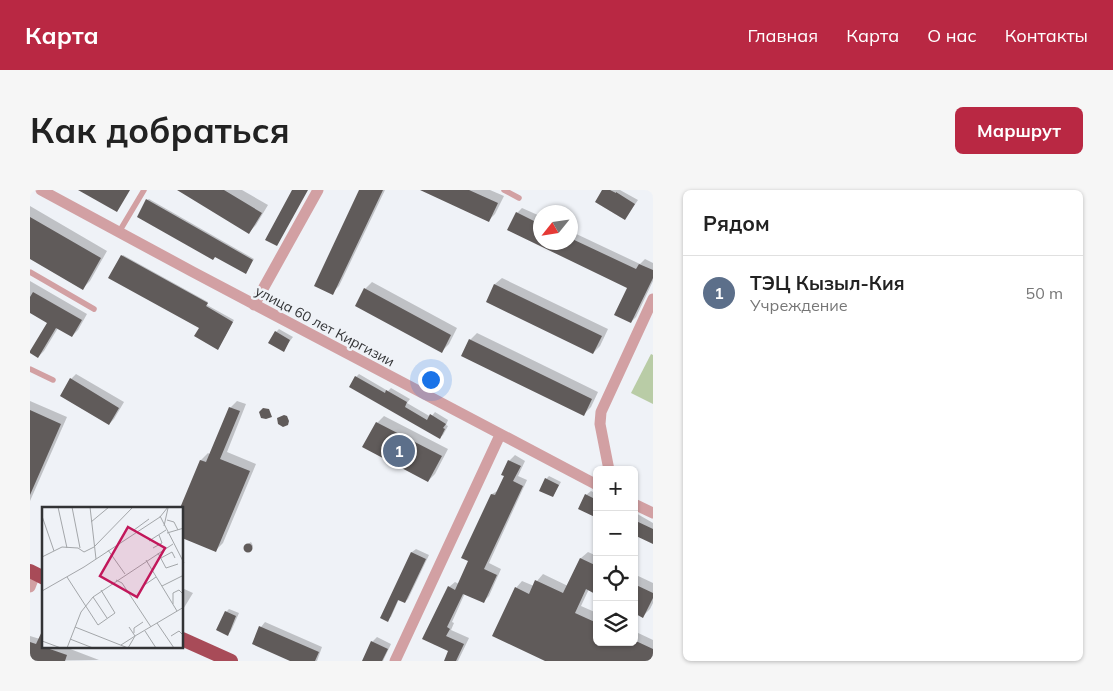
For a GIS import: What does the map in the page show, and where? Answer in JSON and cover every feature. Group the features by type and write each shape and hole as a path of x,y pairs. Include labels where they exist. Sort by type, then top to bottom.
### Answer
{"highway":[{"path":"184,640 231,661"}],"street":[{"name":"улица 60 лет Киргизии","path":"42,190 500,436 593,483"},
{"path":"254,305 318,190"},
{"path":"608,466 600,424 601,412 653,299"},
{"path":"395,661 500,436"},
{"path":"638,506 653,514"},
{"path":"30,587 36,574"}],"lane":[{"path":"119,232 144,190"},
{"path":"504,190 518,198"},
{"path":"30,272 94,309"},
{"path":"30,369 53,380"}],"green space":[{"path":"651,354 653,355 653,404 631,393"}],"building":[{"path":"78,190 130,190 117,212"},
{"path":"177,190 224,190 262,213 249,234"},
{"path":"292,190 308,190 277,246 265,240"},
{"path":"359,190 383,190 333,295 314,286"},
{"path":"420,190 469,190 498,203 489,222"},
{"path":"602,190 616,192 635,204 625,220 595,202"},
{"path":"146,199 253,260 246,274 215,257 213,260 137,217"},
{"path":"516,212 533,220 533,243 507,230"},
{"path":"30,217 101,258 83,290 30,259"},
{"path":"578,242 636,269 639,264 653,270 653,278 631,323 614,315 627,288 548,250 578,250"},
{"path":"121,255 208,303 206,306 233,322 218,350 194,336 199,328 108,278"},
{"path":"494,284 602,336 593,354 486,302"},
{"path":"364,288 451,335 442,353 355,306"},
{"path":"33,292 82,320 72,337 56,328 38,358 30,353 30,351 47,323 30,313 30,297"},
{"path":"275,331 290,340 284,352 268,343"},
{"path":"469,339 592,399 584,416 461,356"},
{"path":"355,376 385,393 386,390 407,402 405,407 427,420 430,414 446,424 440,439 349,387"},
{"path":"70,378 119,408 109,425 60,396"},
{"path":"229,407 240,411 220,459 250,471 216,552 184,539 184,507 180,507 200,460 206,462"},
{"path":"263,408 269,409 272,417 261,418 259,412"},
{"path":"30,410 61,424 30,495"},
{"path":"284,415 287,416 289,421 288,425 283,427 278,424 277,418"},
{"path":"376,422 442,456 428,482 362,447"},
{"path":"508,460 521,466 513,481 523,486 484,569 497,575 484,603 463,594 447,627 450,629 446,636 464,644 456,661 444,661 448,651 422,639 448,586 455,590 468,561 461,558 491,494 495,495 504,476 501,475"},
{"path":"545,478 559,485 553,497 539,491"},
{"path":"585,494 593,498 593,516 578,509"},
{"path":"638,522 653,529 653,544 638,537"},
{"path":"248,544 252,548 248,552 244,548"},
{"path":"411,552 426,559 405,603 398,600 388,622 380,618"},
{"path":"580,558 593,564 593,593 586,589 575,613 593,621 593,646 638,646 638,642 653,649 653,661 545,661 492,636 515,587 529,594 535,580 563,593"},
{"path":"638,586 653,593 653,598 643,618 638,615"},
{"path":"225,611 236,616 228,636 216,630"},
{"path":"259,626 319,652 315,661 290,661 252,644"},
{"path":"42,631 42,648 67,655 65,661 30,661 30,642 36,644"},
{"path":"371,641 388,649 382,661 362,661"}],"place":[{"name":"ТЭЦ Кызыл-Кия","path":"399,451"}]}
